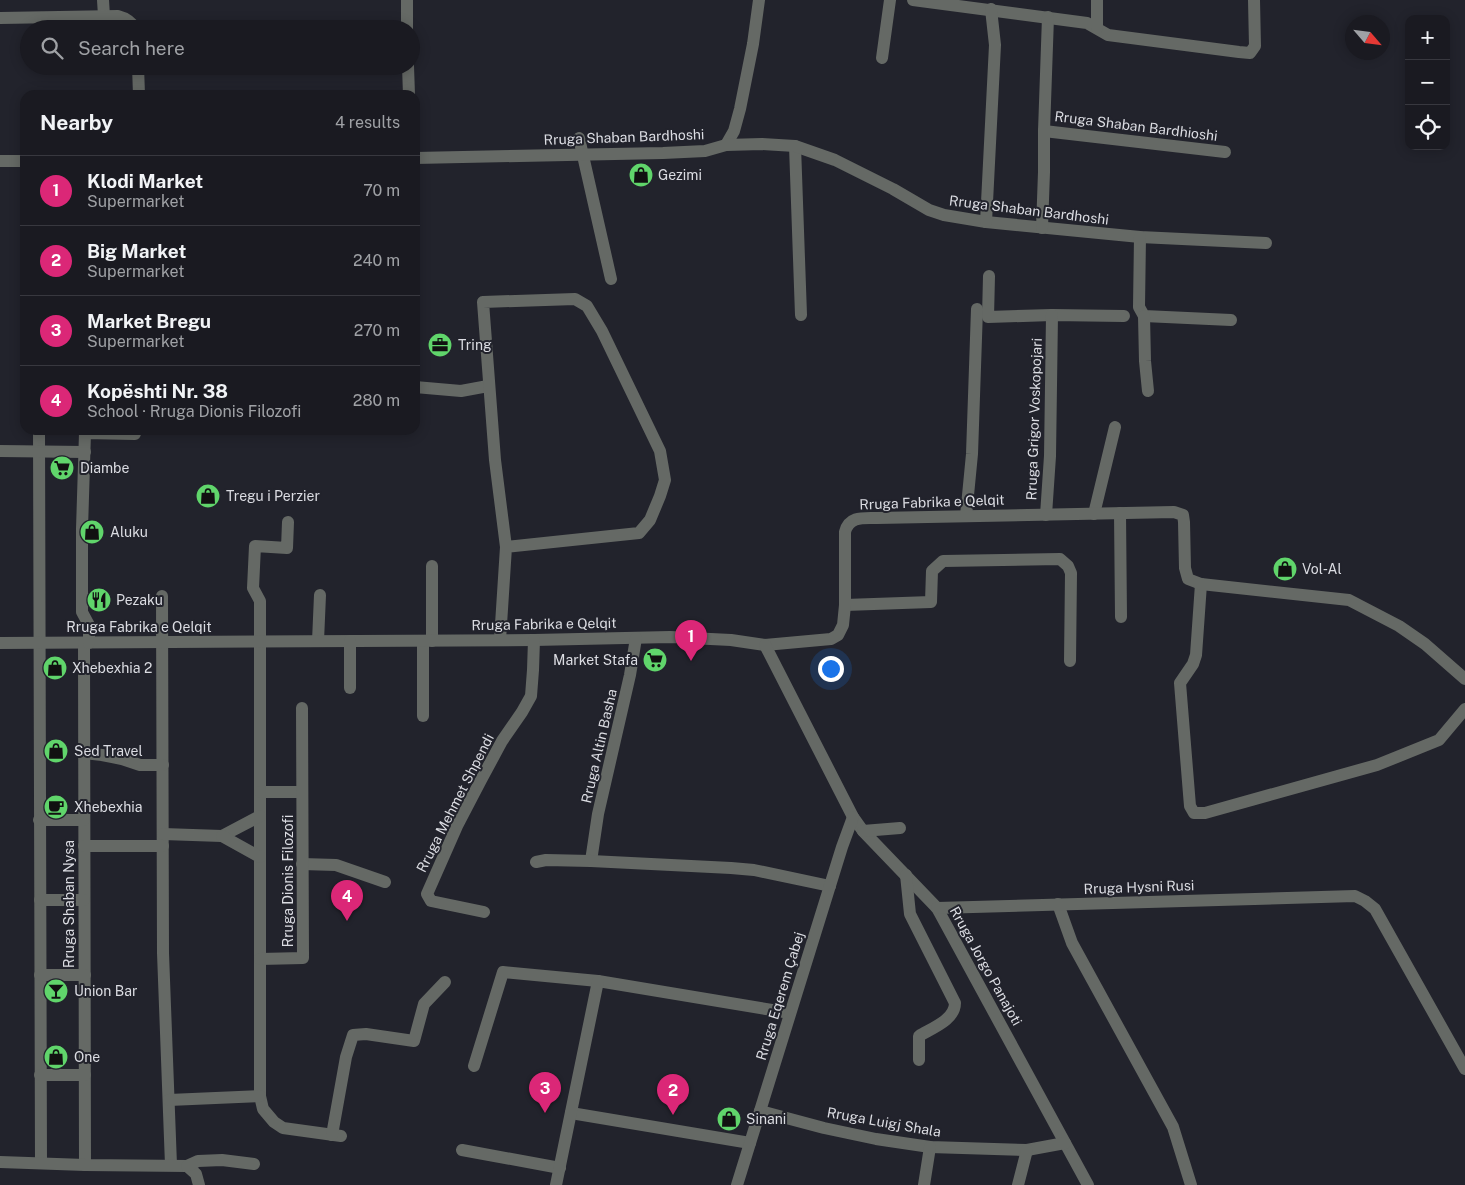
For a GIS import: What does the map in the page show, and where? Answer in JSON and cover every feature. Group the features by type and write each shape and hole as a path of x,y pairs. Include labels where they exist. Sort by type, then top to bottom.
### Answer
{"street":[{"path":"104,0 104,16"},
{"path":"407,0 407,20"},
{"path":"726,144 734,131 740,109 753,44 759,0"},
{"path":"882,58 890,0"},
{"path":"912,0 942,2 1087,22 1108,35 1250,53 1255,46 1254,0"},
{"path":"1097,0 1097,28"},
{"path":"986,222 995,46 991,9"},
{"path":"0,18 118,16 128,20"},
{"name":"Rruga Shaban Bardhioshi","path":"1042,228 1048,17"},
{"path":"138,75 139,90"},
{"path":"408,75 409,90"},
{"name":"Rruga Shaban Bardhioshi","path":"1044,131 1225,152"},
{"path":"579,138 611,279"},
{"name":"Rruga Shaban Bardhoshi","path":"420,158 663,153 705,151 726,144 795,146 835,160 929,210 944,215 986,222 1140,237 1266,243"},
{"path":"795,146 801,315"},
{"path":"0,161 20,161"},
{"path":"1140,237 1140,307 1144,316 1148,390"},
{"path":"989,276 987,321 1124,316"},
{"path":"500,640 506,547 495,460 482,302 575,298 587,306 602,331 660,451 665,480 650,520 639,533 506,547"},
{"path":"966,516 972,454 977,308"},
{"path":"1144,316 1231,320"},
{"name":"Rruga Grigor Voskopojari","path":"1046,514 1050,456 1052,320"},
{"path":"420,387 461,391 488,386"},
{"path":"1094,514 1115,426"},
{"path":"39,435 41,1163"},
{"name":"Rruga Shaban Nysa","path":"85,435 82,612 89,625 84,753 85,1165"},
{"path":"0,451 84,452"},
{"name":"Rruga Fabrika e Qelqit","path":"0,643 636,638 709,639 765,645 831,639 838,634 843,625 845,605 845,532 848,523 858,518 1178,512 1182,515 1184,522 1188,579 1201,584"},
{"path":"1120,513 1121,617"},
{"name":"Rruga Dionis Filozofi","path":"260,1096 260,601 253,588 255,546 287,548 288,522"},
{"path":"845,605 932,602 932,570 943,561 1060,559 1068,566 1071,573 1070,661"},
{"path":"423,716 432,566"},
{"path":"1465,679 1425,644 1399,626 1349,600 1201,584 1196,655 1193,664 1180,683 1190,806 1194,813 1205,813 1377,765 1439,740 1465,709"},
{"path":"318,641 320,595"},
{"path":"162,596 163,953 171,1165"},
{"name":"Rruga Altin Basha","path":"591,861 598,814 630,675 636,638"},
{"name":"Rruga Mehmet Shpendi","path":"484,912 431,901 427,894 457,826 481,780 502,741 531,696 534,670 534,640"},
{"path":"350,641 350,688"},
{"name":"Rruga Jorgo Panajoti","path":"765,645 853,817 863,831 937,908 1088,1185"},
{"name":"Rruga Dionis Filozofi","path":"260,958 303,958 302,708"},
{"path":"84,753 122,759 140,766 163,765"},
{"path":"260,792 302,792"},
{"path":"84,846 222,836 260,816"},
{"name":"Rruga Eqerem Çabej","path":"737,1185 853,817"},
{"path":"40,820 84,820"},
{"path":"863,831 900,828"},
{"path":"222,836 260,857"},
{"path":"536,862 546,860 591,861 731,868 754,870 830,886"},
{"path":"302,864 336,865 385,882"},
{"path":"906,875 910,914 955,1003 955,1009 950,1016 919,1036 919,1060"},
{"name":"Rruga Hysni Rusi","path":"937,908 1355,896 1375,909 1465,1069"},
{"path":"40,900 84,900"},
{"path":"1058,904 1072,943 1174,1127 1191,1185"},
{"path":"474,1066 503,972 598,981 790,1013"},
{"path":"40,975 84,975"},
{"path":"556,1185 598,981"},
{"path":"169,1100 260,1096 263,1109 274,1122 283,1128 336,1135 346,1057 353,1035 366,1034 414,1041 424,1004 445,982"},
{"path":"40,1075 85,1075"},
{"name":"Rruga Luigj Shala","path":"760,1111 824,1128 876,1139 930,1147 1027,1150 1065,1143"},
{"path":"570,1113 750,1143"},
{"path":"924,1185 930,1147"},
{"path":"462,1150 560,1168"},
{"path":"1018,1185 1027,1150"},
{"path":"0,1162 187,1166 198,1161 222,1160 254,1164"},
{"path":"187,1166 196,1174 199,1185"}],"place":[{"name":"Gezimi","path":"641,175"},
{"name":"Tring","path":"440,345"},
{"name":"Diambe","path":"62,468"},
{"name":"Tregu i Perzier","path":"208,496"},
{"name":"Aluku","path":"92,532"},
{"name":"Vol-Al","path":"1285,569"},
{"name":"Pezaku","path":"99,600"},
{"name":"Market Stafa","path":"655,660"},
{"name":"Klodi Market","path":"691,661"},
{"name":"Xhebexhia 2","path":"55,668"},
{"name":"Sed Travel","path":"56,751"},
{"name":"Xhebexhia","path":"56,807"},
{"name":"Kopështi Nr. 38","path":"347,921"},
{"name":"Union Bar","path":"56,991"},
{"name":"One","path":"56,1057"},
{"name":"Market Bregu","path":"545,1113"},
{"name":"Big Market","path":"673,1115"},
{"name":"Sinani","path":"729,1119"}]}
